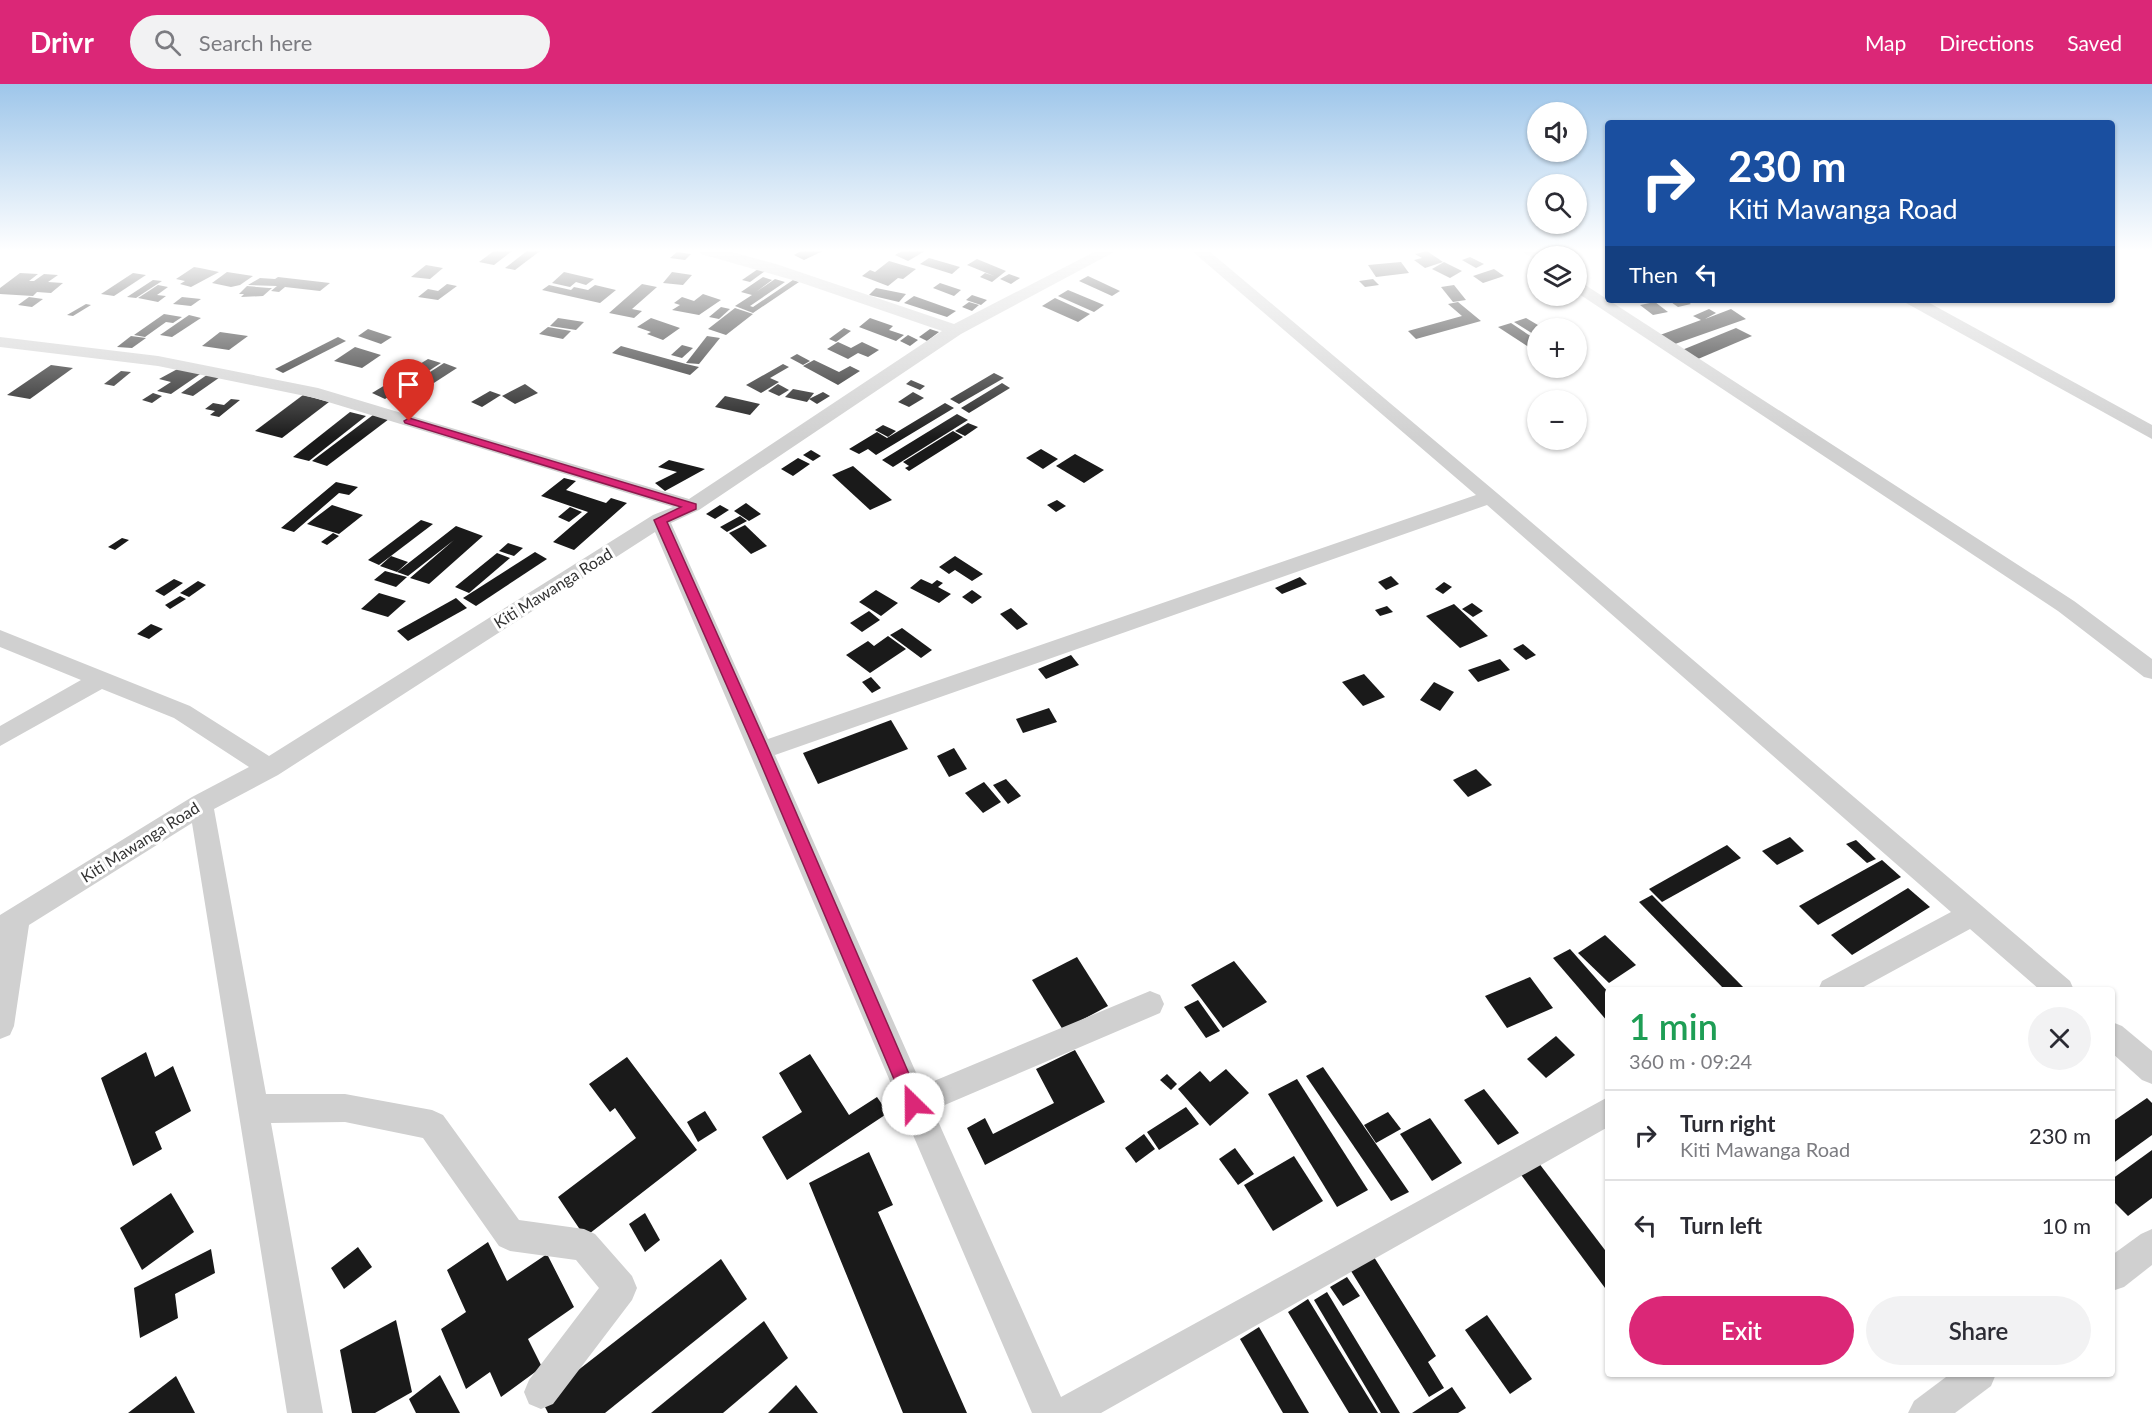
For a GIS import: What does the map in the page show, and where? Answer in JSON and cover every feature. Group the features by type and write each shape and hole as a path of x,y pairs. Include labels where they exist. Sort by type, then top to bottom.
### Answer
{"street":[{"path":"907,313 955,330"},
{"name":"Kiti Mawanga Road","path":"8,924 201,804 269,768 660,520 692,506 955,330 988,313"},
{"path":"1273,313 1490,496 2057,987"},
{"path":"1620,313 2066,606 2152,670"},
{"path":"1935,313 2152,433"},
{"path":"0,342 158,361 318,393 692,506"},
{"path":"762,750 1490,496"},
{"path":"660,520 762,750 913,1104 1050,1413"},
{"path":"0,638 182,712 269,768"},
{"path":"0,737 101,679"},
{"path":"201,804 305,1413"},
{"path":"1838,987 1972,914"},
{"path":"0,1026 8,924"},
{"path":"913,1104 1150,1004"},
{"path":"2115,1038 2152,1070"},
{"path":"253,1109 345,1108 432,1125 510,1234 584,1245 620,1288 540,1392"},
{"path":"1066,1413 1605,1114"},
{"path":"2115,1273 2152,1245"},
{"path":"1926,1413 1975,1377"}],"building":[{"path":"609,313 640,313 634,318"},
{"path":"714,313 726,313 719,319 709,317"},
{"path":"729,313 753,314 726,335 708,329"},
{"path":"935,313 953,313 947,317"},
{"path":"1058,313 1090,314 1078,322"},
{"path":"1459,313 1471,313 1481,321 1416,339 1408,331 1462,316"},
{"path":"1700,313 1716,313 1705,319 1721,313 1737,313 1746,319 1675,344 1660,335 1701,320 1693,316"},
{"path":"164,314 182,317 173,323 166,322 145,337 134,335"},
{"path":"189,315 201,318 172,337 160,335"},
{"path":"558,318 584,322 576,330 550,326"},
{"path":"651,318 680,328 663,340 637,327"},
{"path":"870,318 893,326 889,330 904,335 896,341 859,327"},
{"path":"1527,319 1527,330 1514,322"},
{"path":"1511,323 1527,334 1527,346 1498,327"},
{"path":"548,327 571,331 563,339 539,334"},
{"path":"844,328 851,331 836,342 829,339"},
{"path":"1736,328 1752,336 1698,359 1682,350"},
{"path":"368,329 392,337 381,344 358,336"},
{"path":"930,329 939,332 927,341 919,337"},
{"path":"220,332 248,336 229,350 202,346"},
{"path":"908,335 918,340 910,346 900,341"},
{"path":"131,336 146,338 132,348 117,347"},
{"path":"707,336 720,338 699,364 686,363"},
{"path":"338,337 346,341 283,373 275,369"},
{"path":"838,342 851,348 862,342 879,350 868,357 858,353 848,359 827,349"},
{"path":"682,345 693,348 682,358 671,355"},
{"path":"621,346 699,367 690,375 612,353"},
{"path":"355,347 381,355 362,368 334,361"},
{"path":"797,354 810,361 803,365 790,358"},
{"path":"428,359 441,363 385,399 372,393"},
{"path":"814,360 839,372 850,366 860,371 838,385 803,366"},
{"path":"444,363 457,368 403,403 390,398"},
{"path":"783,364 789,367 770,378 779,382 761,393 746,385"},
{"path":"51,365 73,368 30,399 7,395"},
{"path":"183,366 203,372 171,394 157,391 171,382 159,379"},
{"path":"121,371 131,372 114,386 104,384"},
{"path":"211,372 223,375 193,396 181,393"},
{"path":"994,373 1004,378 959,404 950,399"},
{"path":"911,380 925,386 920,390 906,384"},
{"path":"1002,383 1010,388 969,413 961,408"},
{"path":"525,384 538,393 515,404 502,396"},
{"path":"778,384 789,390 779,396 768,391"},
{"path":"793,389 814,393 807,402 785,397"},
{"path":"490,391 501,395 482,407 471,402"},
{"path":"823,392 830,396 817,404 809,399"},
{"path":"913,392 924,398 909,407 898,402"},
{"path":"153,393 162,396 152,403 142,400"},
{"path":"303,395 329,402 282,438 255,431"},
{"path":"725,396 760,404 750,415 715,407"},
{"path":"231,399 240,400 219,417 210,415 215,411 205,409 213,403 224,405"},
{"path":"945,403 954,408 876,455 868,449 859,454 849,449 877,432 887,438"},
{"path":"350,412 366,416 309,461 293,457"},
{"path":"957,414 968,420 893,467 882,460"},
{"path":"373,415 389,419 327,466 312,461"},
{"path":"968,423 978,427 965,436 955,431"},
{"path":"883,425 896,431 888,437 875,430"},
{"path":"953,431 963,437 909,471 905,468 909,466 903,462"},
{"path":"1041,449 1058,459 1043,469 1026,458"},
{"path":"811,450 821,456 813,461 803,455"},
{"path":"1075,454 1104,470 1084,483 1056,466"},
{"path":"798,458 810,464 793,476 781,469"},
{"path":"669,460 705,469 665,491 655,483 677,472 658,467"},
{"path":"853,466 892,500 870,510 832,475"},
{"path":"564,478 576,481 566,490 606,503 611,498 627,503 574,550 553,542 588,512 541,496"},
{"path":"336,482 358,487 349,495 339,493 294,532 281,528"},
{"path":"1057,500 1066,506 1056,512 1047,505"},
{"path":"746,503 761,514 749,521 734,511"},
{"path":"332,505 363,515 339,534 307,524"},
{"path":"720,505 729,510 715,519 706,514"},
{"path":"570,507 582,512 569,522 558,517"},
{"path":"740,516 747,521 727,532 720,527"},
{"path":"421,520 433,524 379,565 368,560"},
{"path":"745,525 767,546 751,554 729,533"},
{"path":"456,526 483,536 429,584 410,578 454,540 408,576 397,572"},
{"path":"333,533 339,536 327,545 321,542"},
{"path":"122,538 129,540 115,550 108,547"},
{"path":"508,543 523,548 514,556 499,551"},
{"path":"535,552 547,559 476,606 463,598"},
{"path":"497,553 510,558 469,593 455,587"},
{"path":"391,556 408,562 397,572 380,566"},
{"path":"955,556 983,574 972,581 955,570 949,574 939,567"},
{"path":"385,571 407,577 396,587 374,580"},
{"path":"1391,576 1399,584 1386,590 1378,582"},
{"path":"1300,577 1307,584 1282,594 1275,588"},
{"path":"174,579 183,583 164,596 155,591"},
{"path":"921,579 932,584 937,580 943,583 938,587 951,594 939,603 910,588"},
{"path":"198,581 206,585 189,597 180,593"},
{"path":"1444,582 1452,587 1443,594 1435,589"},
{"path":"876,590 898,603 881,616 859,602"},
{"path":"972,590 982,597 972,604 962,597"},
{"path":"379,593 406,601 388,617 361,609"},
{"path":"180,596 186,599 170,609 165,605"},
{"path":"456,598 467,608 408,641 397,631"},
{"path":"1472,603 1483,611 1473,617 1462,609"},
{"path":"1454,604 1488,636 1460,648 1426,616"},
{"path":"1387,606 1393,612 1380,616 1375,610"},
{"path":"1011,608 1028,624 1017,630 1000,614"},
{"path":"869,611 880,620 862,632 850,623"},
{"path":"151,624 163,629 149,639 137,634"},
{"path":"902,628 932,650 921,658 890,635"},
{"path":"888,636 906,649 870,673 846,655 868,641 874,646"},
{"path":"1523,644 1536,655 1526,660 1513,649"},
{"path":"1071,655 1079,665 1046,679 1038,669"},
{"path":"1500,659 1510,670 1478,682 1468,670"},
{"path":"1364,674 1385,697 1363,706 1342,682"},
{"path":"871,677 881,688 872,693 862,682"},
{"path":"1434,682 1454,692 1440,711 1420,700"},
{"path":"1049,708 1057,722 1023,733 1016,719"},
{"path":"891,720 908,749 818,784 803,753"},
{"path":"954,748 967,769 949,777 937,756"},
{"path":"1476,769 1492,785 1468,797 1453,780"},
{"path":"1006,779 1021,796 1008,804 993,785"},
{"path":"984,782 1001,802 983,813 965,793"},
{"path":"1790,837 1804,851 1777,865 1762,851"},
{"path":"1856,840 1876,859 1867,863 1846,844"},
{"path":"1727,845 1741,858 1662,902 1649,889"},
{"path":"1882,860 1901,877 1818,925 1799,906"},
{"path":"1908,888 1930,907 1852,955 1831,935"},
{"path":"1652,895 1743,987 1722,987 1639,902"},
{"path":"1605,935 1636,965 1609,983 1578,953"},
{"path":"1570,949 1605,989 1605,1019 1553,958"},
{"path":"1077,957 1108,1006 1063,1030 1032,980"},
{"path":"1234,961 1267,1002 1223,1028 1191,985"},
{"path":"1530,977 1553,1008 1507,1028 1485,996"},
{"path":"1198,1000 1220,1031 1206,1038 1184,1007"},
{"path":"1556,1036 1575,1055 1546,1078 1527,1059"},
{"path":"1075,1050 1105,1102 985,1165 967,1128 985,1118 993,1134 1054,1103 1036,1069"},
{"path":"146,1052 155,1077 173,1066 191,1111 155,1132 162,1149 133,1166 101,1078"},
{"path":"810,1054 849,1115 877,1097 888,1113 787,1180 762,1137 802,1112 779,1073"},
{"path":"627,1057 697,1150 585,1237 558,1197 636,1138 615,1108 610,1112 589,1084"},
{"path":"1323,1067 1409,1192 1391,1201 1306,1076"},
{"path":"1226,1069 1249,1093 1210,1126 1178,1089 1200,1071 1210,1082"},
{"path":"1167,1074 1177,1084 1171,1090 1160,1080"},
{"path":"1297,1079 1368,1190 1337,1207 1268,1094"},
{"path":"1484,1089 1519,1133 1498,1145 1464,1100"},
{"path":"2147,1098 2152,1103 2152,1135 2115,1162 2115,1120"},
{"path":"1186,1107 1199,1124 1159,1150 1147,1132"},
{"path":"705,1111 717,1130 698,1142 687,1122"},
{"path":"1388,1112 1401,1129 1376,1143 1364,1125"},
{"path":"1430,1118 1462,1163 1432,1181 1400,1134"},
{"path":"1144,1134 1155,1149 1136,1163 1125,1148"},
{"path":"1235,1148 1254,1174 1238,1185 1219,1159"},
{"path":"2152,1150 2152,1198 2128,1216 2115,1203 2115,1177"},
{"path":"869,1152 893,1205 878,1212 967,1413 903,1413 809,1183"},
{"path":"1294,1156 1323,1201 1273,1231 1244,1185"},
{"path":"1538,1162 1605,1250 1605,1288 1519,1172"},
{"path":"171,1193 194,1232 142,1270 120,1228"},
{"path":"645,1213 660,1240 645,1252 629,1224"},
{"path":"488,1242 507,1281 547,1254 574,1307 528,1339 542,1367 501,1397 490,1372 466,1389 441,1329 466,1312 447,1270"},
{"path":"358,1247 372,1267 344,1289 331,1268"},
{"path":"211,1249 215,1273 175,1294 178,1318 140,1338 134,1288"},
{"path":"1374,1257 1436,1356 1428,1362 1444,1388 1429,1397 1351,1271"},
{"path":"721,1259 747,1299 605,1413 548,1413 541,1399"},
{"path":"1347,1277 1360,1296 1343,1306 1330,1287"},
{"path":"1327,1292 1400,1413 1381,1413 1314,1300"},
{"path":"1308,1299 1378,1413 1349,1413 1288,1312"},
{"path":"1487,1315 1532,1379 1510,1394 1465,1330"},
{"path":"396,1320 412,1392 375,1413 352,1413 340,1350"},
{"path":"764,1321 788,1358 723,1413 651,1413"},
{"path":"1259,1327 1309,1413 1283,1413 1240,1339"},
{"path":"440,1375 460,1413 416,1413 409,1399"},
{"path":"176,1376 195,1413 128,1413"},
{"path":"796,1385 818,1413 768,1413"},
{"path":"1452,1387 1466,1408 1458,1413 1412,1413"}],"route":[{"path":"409,421 692,506 660,520 762,750 913,1104"}]}
